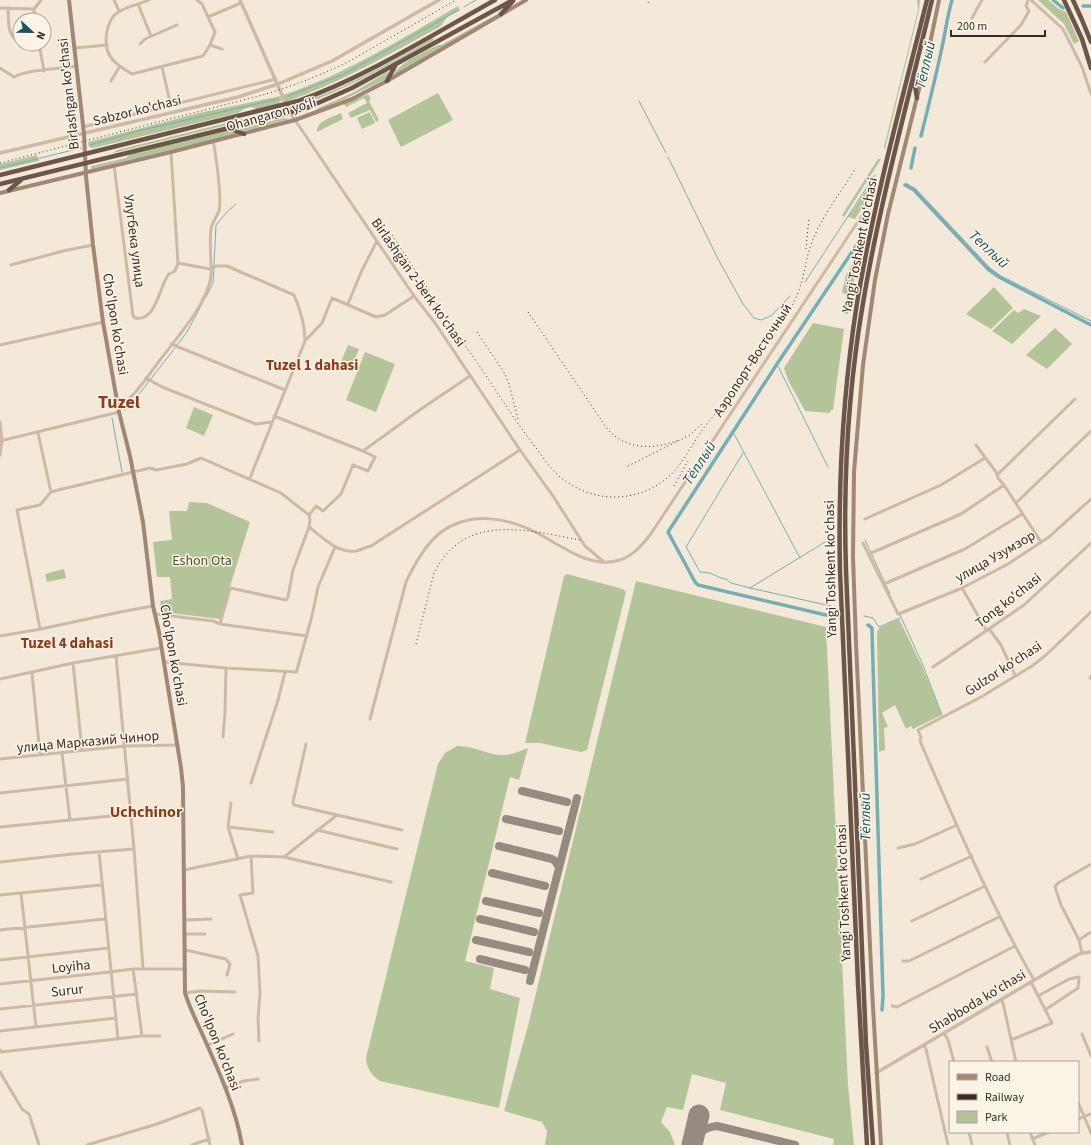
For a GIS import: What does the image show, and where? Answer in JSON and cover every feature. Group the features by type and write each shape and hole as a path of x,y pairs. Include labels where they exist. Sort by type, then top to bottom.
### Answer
{"highway":[{"name":"Ohangaron yoʻli","path":"0,175 287,105 310,97 339,84 431,36 495,0"},
{"name":"Ohangaron yoʻli","path":"0,184 290,113 309,107 340,94 396,65 514,0"},
{"path":"501,14 514,0"},
{"name":"Yangi Toshkent ko‘chasi","path":"867,1145 858,984 842,615 839,515 842,436 848,370 860,289 877,203 926,0"},
{"name":"Yangi Toshkent ko‘chasi","path":"873,1145 866,1044 845,541 850,408 863,304 883,202 934,0"},
{"path":"1064,0 1085,46 1091,68"},
{"path":"1074,2 1091,42"},
{"path":"431,36 437,36 439,41"},
{"path":"387,81 396,65"},
{"path":"914,77 917,98"},
{"path":"228,128 244,134"},
{"path":"9,190 22,179"}],"main road":[{"name":"Birlashgan ko'chasi","path":"69,0 86,163"},
{"name":"Ohangaron yoʻli","path":"0,193 244,134 295,120 352,99 387,81 526,0"},
{"path":"881,1145 876,1073 855,612 853,550 854,472 863,365 872,294 888,214 917,98 939,0"},
{"name":"Cho'lpon ko'chasi","path":"86,163 93,244 103,322 119,410 134,472 143,522 155,614 178,745 183,787 186,970 185,993 225,1088 237,1122 242,1145"}],"street":[{"path":"34,12 34,9 41,0"},
{"path":"114,0 119,11"},
{"path":"149,0 119,11 107,28 107,45 112,58 120,66 132,74 201,58 205,55 214,32 202,4 197,0"},
{"name":"Sabzor ko'chasi","path":"0,153 224,100 278,84 332,61 439,0"},
{"path":"972,18 982,0"},
{"path":"985,62 1021,25 1029,11 1026,6 1030,0 1063,29 1082,67 1091,94"},
{"path":"208,17 240,2"},
{"name":"Birlashgan 2-berk ko'chasi","path":"240,2 290,113 414,296 435,323 520,450 553,496 585,546 604,562"},
{"path":"138,4 151,36"},
{"path":"0,8 34,9"},
{"path":"8,8 10,32 12,35"},
{"path":"140,44 145,39 177,25"},
{"path":"75,48 107,45"},
{"path":"210,45 222,50"},
{"path":"40,52 44,71"},
{"path":"0,68 14,78 20,74 77,66"},
{"path":"111,81 120,66"},
{"path":"162,67 171,106"},
{"path":"83,127 276,80"},
{"path":"222,93 224,100"},
{"path":"1,441 38,433 119,410 122,405 149,380 172,344 188,325 204,296 213,267 212,225 219,210 220,203 213,141"},
{"path":"171,152 178,263 213,267 227,266 294,295 303,318 305,328 304,341 250,478"},
{"name":"Улугбека улица","path":"114,165 134,318 142,318 151,311 157,302 168,275 175,271 178,263"},
{"name":"Аэропорт-Восточный","path":"604,562 620,560 630,556 650,535 862,214 870,204 877,203"},
{"path":"348,304 362,270 377,241"},
{"path":"11,265 63,250 93,244"},
{"path":"304,341 322,323 332,298 376,316 381,316 385,315 414,296"},
{"path":"0,345 103,322"},
{"path":"172,344 285,390"},
{"path":"363,451 470,376"},
{"path":"149,380 162,387 256,424 272,422"},
{"path":"997,475 1075,399"},
{"path":"274,416 375,457 368,471 353,465 341,494 323,511 316,506 309,515"},
{"path":"0,422 0,454"},
{"path":"1016,503 1091,431"},
{"path":"38,433 52,492"},
{"path":"976,445 996,472 998,478 1041,542"},
{"path":"309,528 335,547 349,551 356,551 371,546 520,450"},
{"path":"40,629 17,510 40,505 52,492 150,468 156,470 187,464 201,458 250,478 281,493 309,515 310,520 309,528 293,570 288,597 286,600 230,588 220,624"},
{"path":"865,519 941,485 985,458"},
{"path":"870,553 961,514 1004,485"},
{"name":"улица Узумзор","path":"885,584 899,613 962,588 1008,564 1050,537 1091,499"},
{"path":"863,543 870,553 885,584 965,549 1022,514"},
{"path":"370,719 406,582 414,566 427,548 441,533 474,518 495,519 519,525 534,531 576,555 594,562 604,562"},
{"name":"Tong ko'chasi","path":"933,667 1024,605 1091,543"},
{"path":"164,662 226,668 296,672 298,670 307,636 318,587 335,547"},
{"path":"962,588 989,630 1001,645 1015,675"},
{"path":"0,636 154,606"},
{"name":"Gulzor ko'chasi","path":"957,825 920,741 921,737 918,730 981,697 1032,666 1046,655 1091,612"},
{"path":"155,614 213,621 220,624 307,636"},
{"path":"0,679 73,663 161,648"},
{"path":"116,656 134,848 143,968"},
{"path":"73,663 82,750"},
{"path":"222,737 225,712 226,668"},
{"path":"252,783 278,700 285,672"},
{"path":"32,673 40,755"},
{"path":"306,744 293,802 294,805 402,830"},
{"name":"улица Марказий Чинор","path":"0,759 125,746 178,745"},
{"path":"62,753 70,820"},
{"path":"0,793 128,780"},
{"path":"231,803 228,827 238,858"},
{"path":"0,827 131,814"},
{"path":"284,857 337,815"},
{"path":"898,848 915,844 957,825 999,917 1015,946 1052,1023 1011,1040"},
{"path":"228,827 273,832"},
{"path":"317,830 397,849"},
{"path":"0,862 134,848"},
{"path":"99,852 101,885 118,1039"},
{"path":"184,870 251,856 284,857 391,882"},
{"path":"251,856 253,893 240,895 258,956 260,994 258,1018 259,1042"},
{"path":"922,879 972,856"},
{"path":"1082,953 1079,940 1061,905 1055,887 1058,883 1091,864"},
{"path":"0,896 101,885"},
{"path":"912,921 985,886"},
{"path":"21,893 36,1027"},
{"path":"903,961 909,961 999,917"},
{"path":"0,930 105,919"},
{"path":"185,920 211,919"},
{"path":"1079,940 1091,932"},
{"path":"185,934 205,934"},
{"path":"892,1006 898,1007 1015,946"},
{"path":"0,960 108,948"},
{"path":"185,950 219,956 226,959 230,964 226,975"},
{"name":"Shabboda ko'chasi","path":"876,1073 1032,981 1082,953 1091,952"},
{"name":"Loyiha","path":"0,984 143,968 186,970"},
{"path":"133,969 142,1036"},
{"path":"1038,996 1069,979 1079,977 1078,988 1045,1010"},
{"path":"185,993 200,991 235,992"},
{"name":"Surur","path":"0,1009 137,994"},
{"path":"1001,1000 1016,1061"},
{"path":"0,1031 116,1018"},
{"path":"944,1033 948,1040 954,1061"},
{"path":"208,1045 233,1034"},
{"path":"1082,1034 1091,1056"},
{"path":"0,1050 1,1052 142,1036 160,1036"},
{"path":"924,1045 948,1145"},
{"path":"987,1048 992,1061"},
{"path":"0,1072 19,1105 29,1114 39,1145"},
{"path":"225,1088 244,1081 258,1079"},
{"path":"1079,1104 1091,1133"},
{"path":"88,1145 201,1109 210,1145"},
{"path":"1079,1118 1091,1114"},
{"path":"969,1133 972,1145"},
{"path":"1007,1133 1010,1145"},
{"path":"1030,1133 1034,1145"},
{"path":"1032,1139 1047,1133"},
{"path":"192,1145 209,1139"}],"green space":[{"path":"917,0 920,0 919,10 885,149 884,147 918,10"},
{"path":"1038,0 1048,0 1059,9 1066,12 1079,41 1074,44 1064,24"},
{"path":"458,6 460,10 447,17 441,26 345,77 285,102 283,95 329,77 373,55"},
{"path":"501,12 394,74 401,66 413,58 438,45 441,45"},
{"path":"433,38 434,40 360,80 304,104 284,111 97,157 113,153 117,150 303,103 360,78"},
{"path":"389,71 386,79 347,98 317,110 316,109 352,93"},
{"path":"438,93 453,120 401,147 388,120"},
{"path":"368,94 371,99 369,101 379,120 376,122 370,110 351,118 348,113 367,103 364,98 346,107 344,104"},
{"path":"281,96 282,101 279,102 280,104 257,109 251,107 238,113 93,148 89,147 88,142 199,113"},
{"path":"370,112 375,123 362,129 357,118"},
{"path":"341,113 343,119 317,132 319,125 322,122"},
{"path":"284,118 290,119 243,131 237,129"},
{"path":"230,130 237,134 91,169 91,166 126,158 130,154"},
{"path":"37,155 39,161 0,170 0,164"},
{"path":"878,159 881,159 844,217 842,215"},
{"path":"876,176 870,196 855,219 848,217"},
{"path":"859,253 848,314 842,313 846,295 842,292 846,275"},
{"path":"994,287 1013,308 991,329 966,314"},
{"path":"1024,309 1041,316 1012,344 992,331 1014,310 1018,313"},
{"path":"813,323 844,329 833,410 831,410 830,413 805,411 788,380 784,368"},
{"path":"1055,328 1072,344 1047,369 1026,355"},
{"path":"348,345 359,349 351,368 340,364"},
{"path":"365,352 395,364 376,412 346,400"},
{"path":"194,407 213,415 204,436 186,428"},
{"name":"Eshon Ota","path":"189,502 207,503 250,522 220,619 162,612 160,601 172,599 170,577 157,577 153,542 172,540 169,511 187,511"},
{"path":"64,569 66,578 47,582 45,574"},
{"path":"567,574 623,589 626,592 587,750 581,752 540,743 525,743 564,576"},
{"path":"636,581 826,627 848,1085 854,1145 833,1145 834,1139 720,1110 726,1083 692,1074 683,1110 667,1107 661,1122 670,1132 675,1145 545,1145 547,1131 542,1122 504,1111 528,1026"},
{"path":"899,619 921,664 942,715 913,729 911,726 906,729 895,705 882,713 888,727 884,728 885,750 879,752 877,632 879,628"},
{"path":"457,746 469,747 498,755 516,753 528,748 519,780 510,777 465,961 494,968 490,989 520,998 499,1108 380,1081 374,1077 366,1061 438,764 445,753"}],"waterway":[{"path":"464,7 476,0"},
{"name":"Тёплый","path":"921,136 952,0"},
{"path":"1053,0 1063,8"},
{"path":"1083,6 1091,6"},
{"path":"288,96 344,74 459,10"},
{"path":"90,145 138,131 278,99"},
{"path":"639,101 666,153"},
{"path":"0,168 81,148"},
{"name":"Тёплый","path":"911,168 915,148"},
{"path":"668,157 718,259 743,304 754,318 761,320 771,316 790,296"},
{"path":"805,282 875,175"},
{"name":"Теплый","path":"906,183 916,189 990,268 1001,276 1091,321"},
{"name":"Теплый","path":"905,185 914,190 988,269 999,277 1091,325"},
{"path":"214,265 216,225 236,204"},
{"name":"Тёплый","path":"826,615 698,585 668,532 856,246"},
{"path":"206,297 213,283 214,268"},
{"path":"177,345 187,332 202,304"},
{"path":"124,410 128,408 175,348"},
{"path":"777,364 828,467"},
{"path":"112,418 122,472"},
{"path":"733,432 800,558"},
{"path":"743,453 686,547 700,572 710,573 726,579 731,583 750,588 831,606"},
{"path":"750,588 830,539"},
{"path":"865,540 890,594"},
{"path":"900,615 922,663 942,715"},
{"path":"864,616 873,618 879,627 900,618"},
{"name":"Тёплый","path":"868,625 872,628 883,996 882,1010"}],"taxiway":[{"path":"522,791 567,802"},
{"path":"530,981 577,798"},
{"path":"506,819 559,831"},
{"path":"499,846 552,859 559,867"},
{"path":"492,873 545,886"},
{"path":"486,901 539,913"},
{"path":"480,919 534,932"},
{"path":"476,940 529,952"},
{"path":"480,959 525,970"},
{"path":"692,1145 702,1132 708,1128 717,1126 795,1145"}],"runway":[{"path":"692,1145 699,1115"}],"railway":[{"path":"0,163 259,96 293,85 348,62 456,0"},
{"path":"786,315 799,291 810,248 816,232 826,213 856,168"},
{"path":"806,249 809,217"},
{"path":"392,235 419,276"},
{"path":"424,283 449,323 518,424 546,462 554,472 564,480 576,488 589,493 602,496 629,496 643,492 667,478 678,467 717,411 742,383"},
{"path":"528,312 608,430 616,437 624,442 642,446 660,445 679,440"},
{"path":"477,332 505,374 518,419"},
{"path":"736,385 759,356"},
{"path":"628,466 690,435 703,423"},
{"path":"674,486 688,461"},
{"path":"416,644 434,573 447,554 462,541 480,533 498,530 539,532 580,540"}],"district":[{"name":"Tuzel 1 dahasi","path":"312,365"},
{"name":"Tuzel","path":"119,402"},
{"name":"Tuzel 4 dahasi","path":"67,643"},
{"name":"Uchchinor","path":"146,811"}]}
